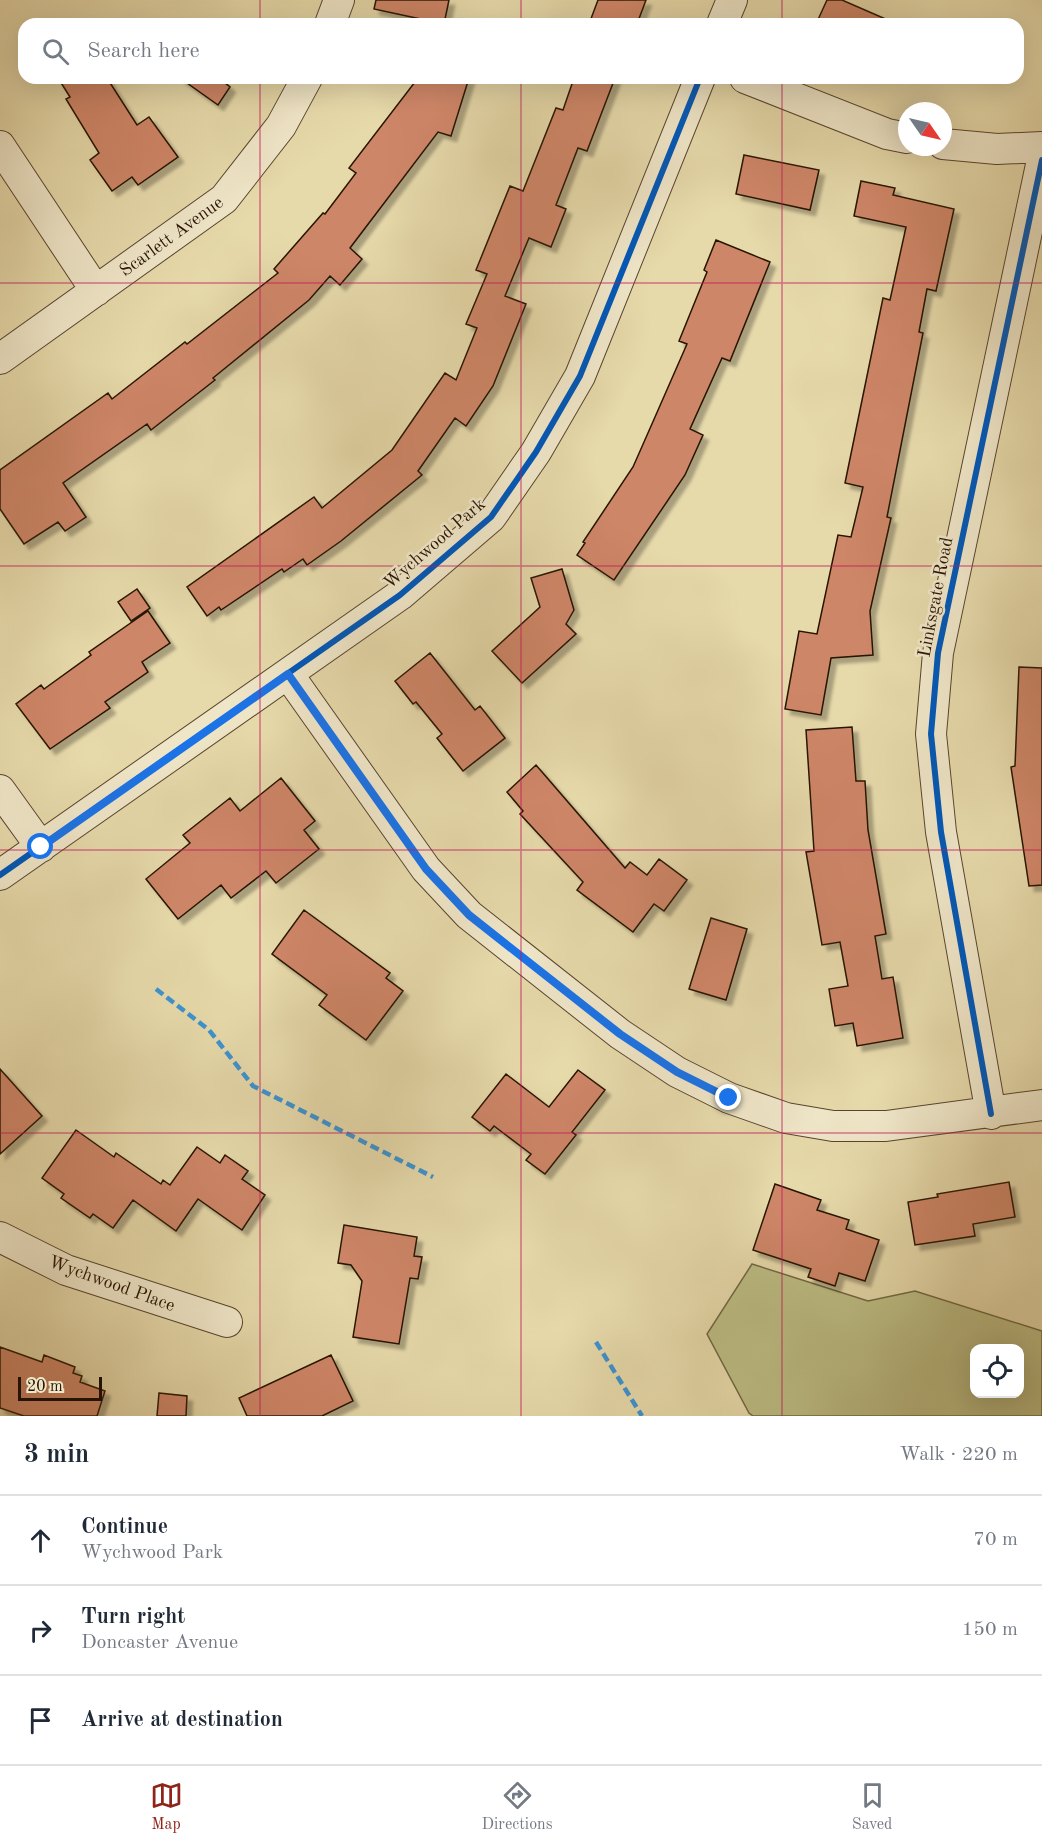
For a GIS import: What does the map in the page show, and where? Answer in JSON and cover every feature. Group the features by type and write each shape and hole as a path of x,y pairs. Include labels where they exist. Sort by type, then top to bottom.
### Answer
{"street":[{"path":"332,18 339,0"},
{"path":"724,18 732,0"},
{"name":"Scarlett Avenue","path":"0,359 224,199 281,126 304,84"},
{"name":"Wychwood Park","path":"0,875 400,595 491,517 536,452 580,376 698,84"},
{"path":"760,84 887,134 898,136"},
{"path":"952,145 997,149 1042,147"},
{"path":"0,146 96,291"},
{"name":"Linksgate Road","path":"991,1114 941,832 931,734 938,653 1042,160"},
{"path":"288,674 426,869 469,915 620,1034 677,1072 729,1098 777,1115 833,1126 886,1126 991,1114 1042,1105"},
{"path":"0,790 41,847"},
{"name":"Wychwood Place","path":"0,1237 66,1270 227,1322"}],"green space":[{"path":"752,1264 868,1301 915,1291 1042,1331 1042,1416 753,1416 749,1413 707,1334"}],"building":[{"path":"376,0 449,0 445,18 416,18 374,9"},
{"path":"598,0 646,0 639,18 591,18"},
{"path":"827,0 842,0 883,18 819,18"},
{"path":"62,84 111,84 137,125 149,117 178,157 138,185 132,177 112,191 90,160 99,153 66,99 70,97"},
{"path":"188,84 226,84 230,87 218,105"},
{"path":"413,84 467,84 451,136 438,132 350,248 362,259 340,285 330,276 309,300 213,378 215,380 151,430 147,424 63,483 86,517 65,531 58,522 24,544 0,509 0,470 108,393 112,399 278,273 274,269 323,213 325,214 356,173 349,168"},
{"path":"572,84 613,84 587,151 578,148 556,205 566,209 551,247 529,238 505,296 526,304 493,386 466,426 455,418 418,471 422,475 341,541 307,565 303,559 284,572 282,569 221,610 219,607 207,616 187,587 314,497 322,508 392,450 445,373 456,380 477,328 466,324 487,274 476,270 510,186 523,191 556,108 563,110"},
{"path":"744,155 819,170 810,210 736,194"},
{"path":"861,181 895,188 893,195 954,209 936,291 927,289 919,332 923,333 887,517 891,518 870,611 873,655 831,658 821,715 785,709 799,631 817,634 838,535 851,537 863,487 845,483 883,298 890,300 906,227 854,216"},
{"path":"716,240 770,262 730,361 722,358 690,429 703,435 685,475 614,580 577,555 585,543 583,542 633,467 687,344 679,341 707,272 704,270"},
{"path":"562,569 574,610 566,624 576,634 522,683 492,651 540,607 531,578"},
{"path":"137,589 150,608 131,621 118,602"},
{"path":"148,611 170,643 142,662 148,672 105,702 110,708 50,749 16,704 41,685 44,689 91,655 89,652"},
{"path":"430,653 475,710 480,706 505,738 463,771 437,738 442,734 395,681"},
{"path":"1019,667 1042,668 1042,885 1029,886 1011,767 1015,766"},
{"path":"852,727 856,781 865,781 868,830 886,934 875,936 882,979 893,977 903,1038 857,1046 853,1023 835,1026 829,989 848,986 840,942 822,945 806,852 814,851 806,730"},
{"path":"536,765 625,868 630,862 647,875 659,859 687,880 664,911 654,904 633,932 577,890 583,882 520,814 523,811 507,792"},
{"path":"281,778 315,821 304,830 319,849 276,883 266,871 231,898 221,885 178,919 146,879 190,843 183,835 230,798 240,811"},
{"path":"304,910 390,973 386,978 403,991 366,1040 319,1005 327,995 272,954"},
{"path":"711,918 747,929 726,1000 689,989"},
{"path":"0,1069 42,1116 0,1154"},
{"path":"578,1070 605,1090 572,1132 576,1135 545,1174 526,1160 531,1154 494,1126 490,1131 472,1117 506,1074 549,1107"},
{"path":"76,1130 114,1157 116,1153 161,1184 163,1180 170,1185 197,1147 220,1163 225,1155 248,1171 242,1179 265,1195 242,1230 198,1199 176,1231 133,1200 113,1228 93,1214 90,1218 61,1198 64,1194 42,1178"},
{"path":"1009,1182 1015,1217 973,1224 975,1236 915,1245 908,1202 938,1197 937,1194"},
{"path":"775,1184 821,1200 817,1210 849,1220 846,1229 879,1240 865,1281 839,1273 835,1286 808,1277 811,1269 753,1250"},
{"path":"344,1225 417,1237 414,1256 422,1257 418,1279 410,1278 399,1344 353,1337 362,1281 351,1265 338,1263"},
{"path":"0,1347 42,1362 44,1355 75,1367 73,1373 82,1376 80,1382 105,1391 97,1416 24,1416 0,1408"},
{"path":"331,1355 353,1401 322,1416 247,1416 239,1398"},
{"path":"159,1393 187,1396 186,1416 157,1416"}],"marked path":[{"path":"156,989 209,1030 253,1086 433,1177"},
{"path":"596,1342 642,1416"}],"cycle path":[{"path":"0,875 400,595 491,517 536,452 580,376 698,84"},
{"path":"991,1114 941,832 931,734 938,653 1042,160"}],"route":[{"path":"41,847 288,674 426,869 469,915 620,1034 677,1072 729,1098"}]}
